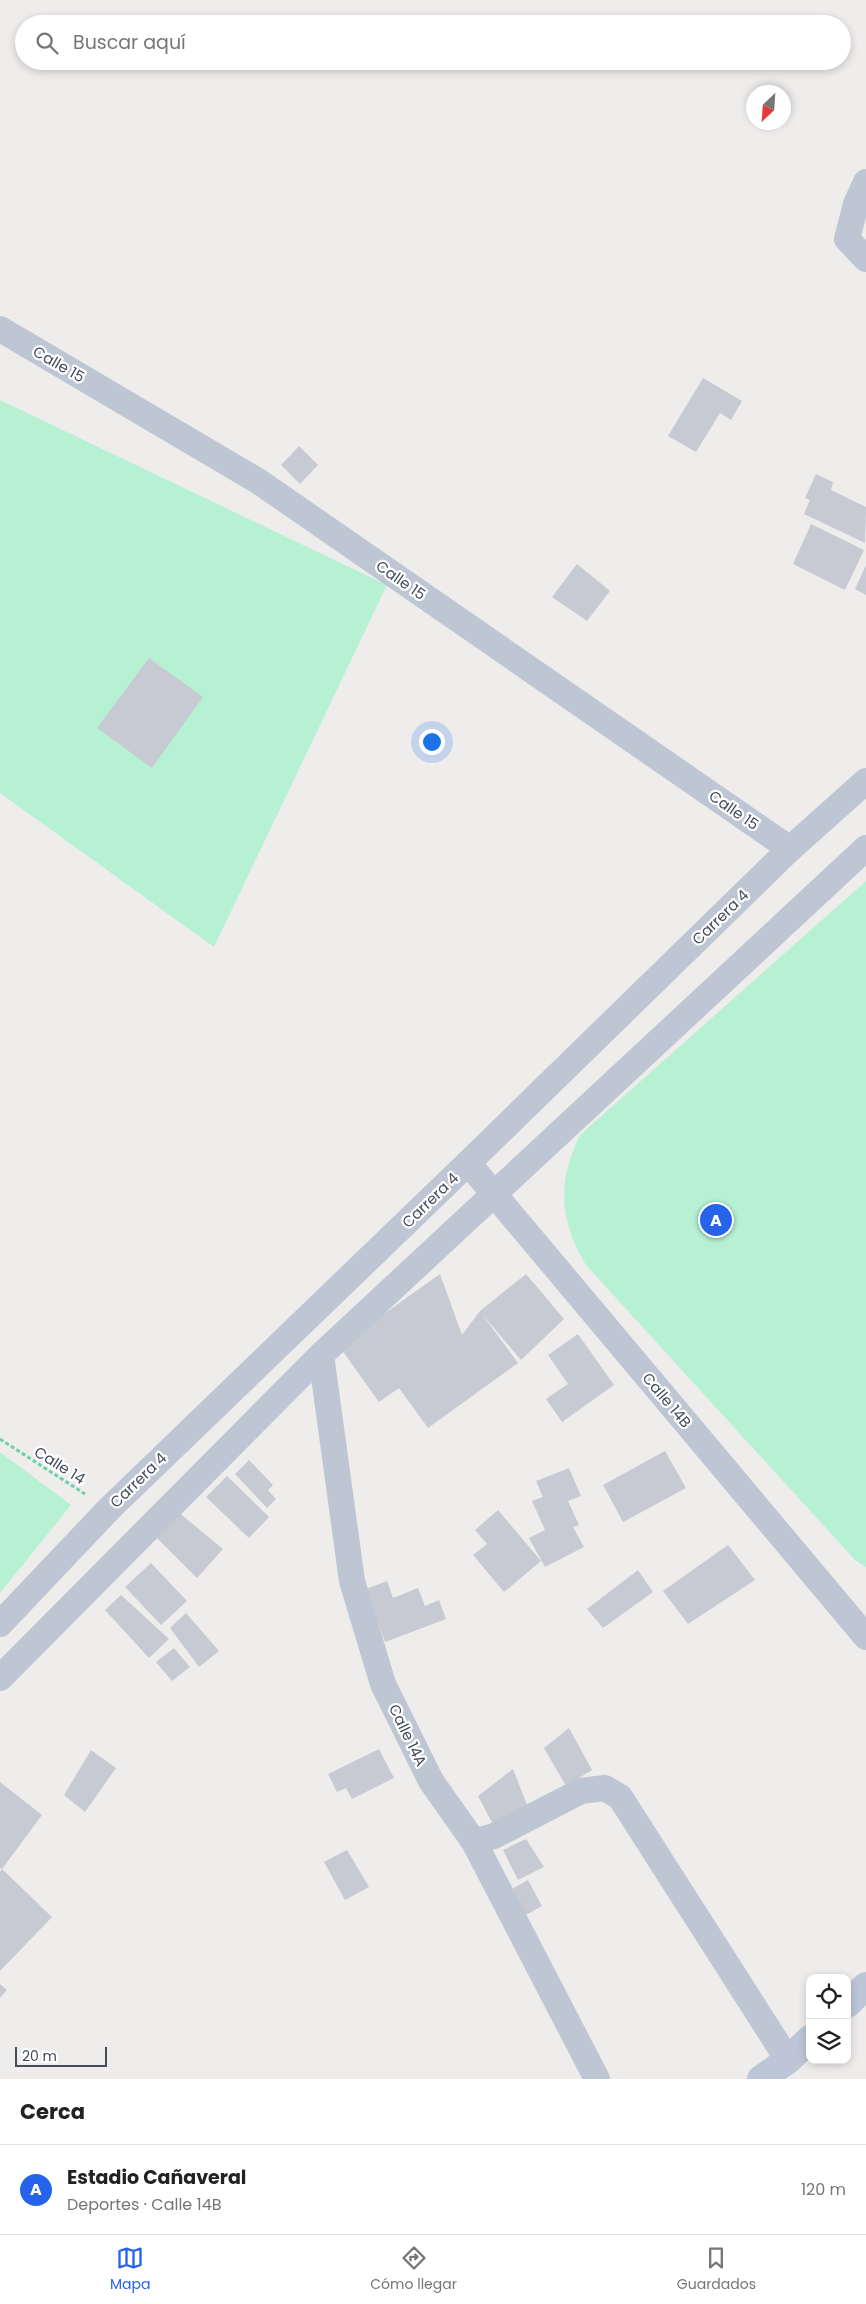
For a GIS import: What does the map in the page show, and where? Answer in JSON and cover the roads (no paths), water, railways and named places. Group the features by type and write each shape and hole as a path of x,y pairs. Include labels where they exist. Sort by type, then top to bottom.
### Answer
{"main road":[{"path":"851,2000 866,1986"},
{"path":"761,2079 788,2060 806,2043"}],"street":[{"path":"866,182 856,204 847,239 866,259"},
{"name":"Calle 15","path":"0,329 258,481 790,849"},
{"name":"Carrera 4","path":"0,1624 109,1509 790,849 866,781"},
{"path":"0,1678 321,1355 494,1192 866,848"},
{"name":"Calle 14B","path":"468,1163 866,1637"},
{"name":"Calle 14A","path":"321,1355 352,1581 383,1684 430,1781 474,1842 597,2079"},
{"path":"474,1842 494,1836 580,1791 605,1788 620,1797 788,2060"}],"place":[{"name":"Estadio Cañaveral","path":"716,1220"}]}
